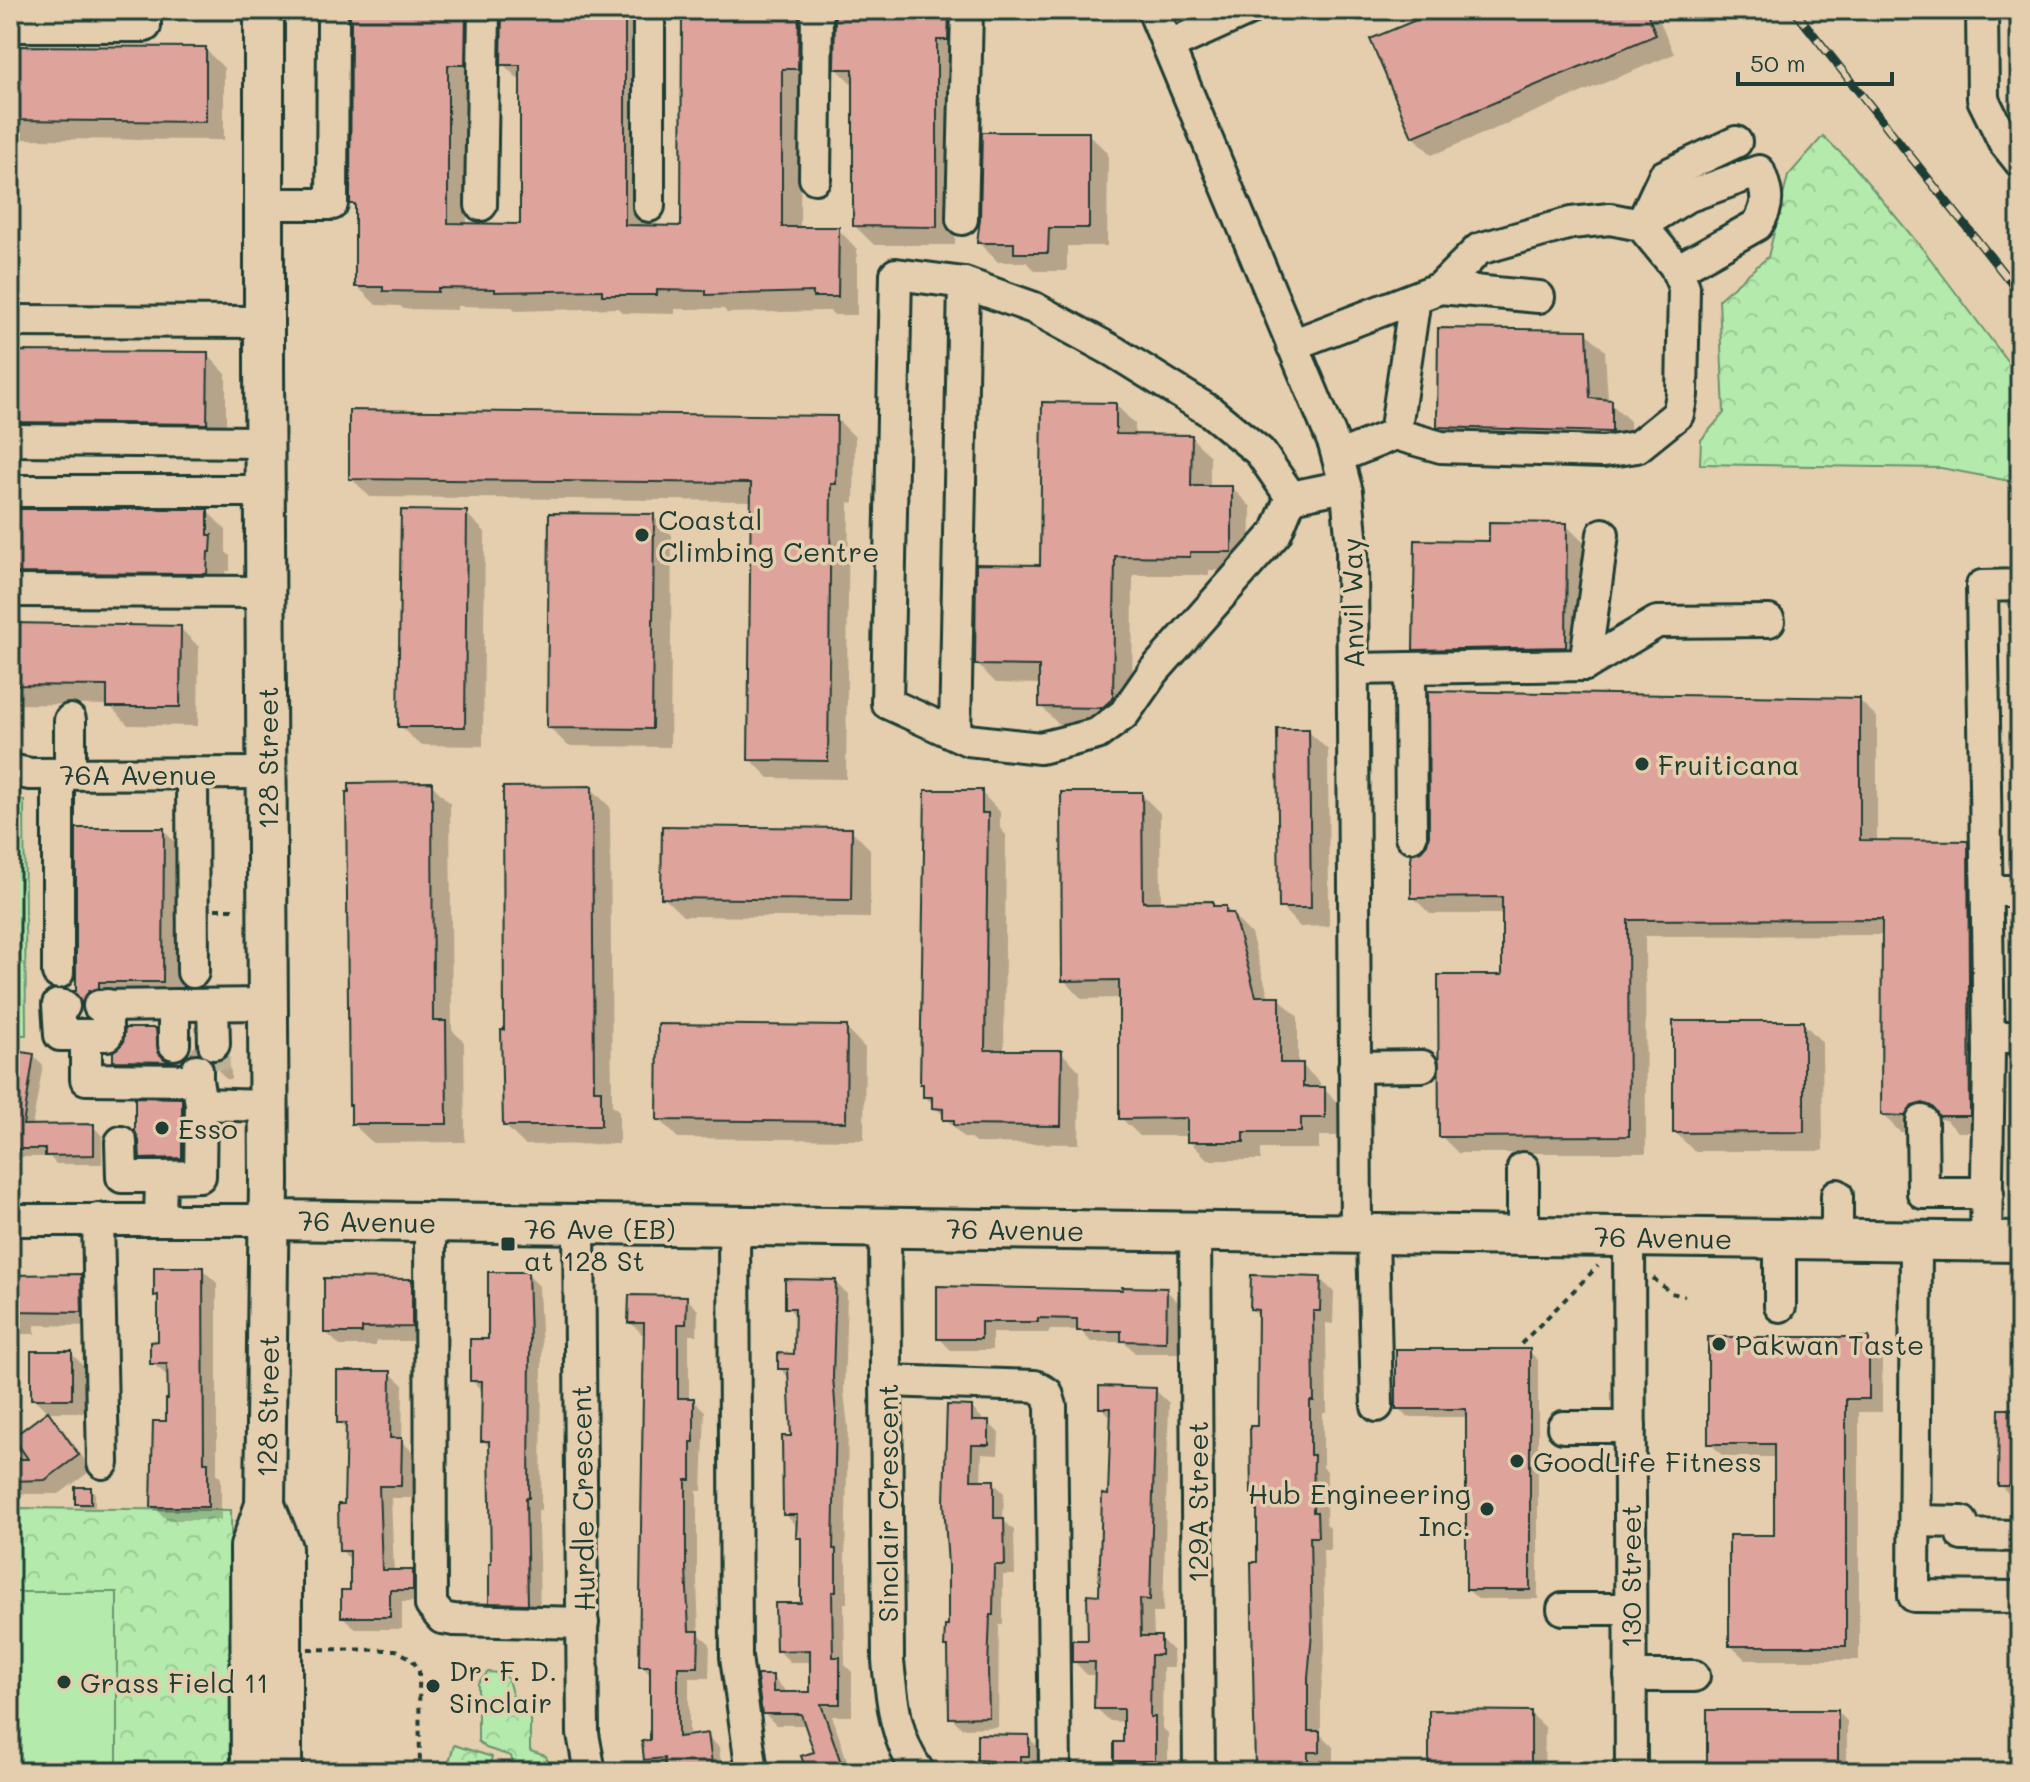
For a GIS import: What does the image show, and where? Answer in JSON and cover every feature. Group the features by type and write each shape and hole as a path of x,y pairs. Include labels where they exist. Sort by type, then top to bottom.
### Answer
{"main road":[{"name":"128 Street","path":"251,1772 250,1547 265,1505 269,1220 264,10"},
{"name":"76 Avenue","path":"269,1220 2003,1241"},
{"name":"128 Street","path":"265,1505 282,1548 282,1772"}],"street":[{"path":"10,26 145,26 145,10"},
{"path":"481,205 484,10"},
{"path":"649,10 649,206"},
{"path":"815,178 817,10"},
{"path":"962,219 967,10"},
{"name":"Anvil Way","path":"1153,10 1338,457 1345,486 1352,546 1354,1067 1377,1406"},
{"path":"1168,46 1248,10"},
{"path":"1982,10 1983,99 2015,149"},
{"path":"265,204 332,204 333,23"},
{"path":"1641,225 1664,176 1736,142"},
{"path":"1641,225 1686,197 1759,171 1769,195 1764,215 1757,225 1677,270"},
{"path":"1292,345 1427,293 1479,249 1571,223 1610,219 1641,225 1677,270 1684,287 1683,366 1678,414 1637,447 1603,452 1441,447 1395,434 1338,457"},
{"path":"896,274 964,283 1034,308 1113,351 1211,412 1260,452 1291,497 1276,533 1154,671 1124,714 1097,734 1040,748 968,740 887,703 896,274"},
{"path":"955,734 964,283"},
{"path":"1427,293 1539,297"},
{"path":"1395,434 1427,293"},
{"path":"10,321 264,322"},
{"path":"10,440 264,442"},
{"path":"1291,497 1345,486"},
{"path":"10,491 264,491"},
{"path":"1585,665 1603,534"},
{"path":"2003,1241 1988,1193 1988,891 1982,586 2020,585"},
{"path":"10,591 265,592"},
{"path":"1353,669 1585,665 1657,622 1769,621"},
{"path":"1410,668 1411,836"},
{"path":"58,973 64,774 70,720"},
{"name":"76A Avenue","path":"10,770 30,774 267,773"},
{"path":"192,773 193,972"},
{"path":"1988,891 2020,891"},
{"path":"64,1006 58,1005 60,1035 107,1035 103,1005 267,1004"},
{"path":"121,1142 122,1177 200,1176 194,1005"},
{"path":"194,1005 196,1071"},
{"path":"86,1035 86,1079 196,1071 268,1106"},
{"path":"1989,1037 2020,1037"},
{"path":"1354,1067 1422,1066"},
{"path":"1922,1121 1923,1193 1988,1193"},
{"path":"1523,1168 1523,1235"},
{"path":"160,1219 161,1177"},
{"path":"1837,1195 1837,1239"},
{"path":"98,1219 103,1463"},
{"name":"76 Avenue","path":"10,1220 269,1220"},
{"path":"430,1222 431,1605 442,1618 454,1620 583,1623"},
{"name":"Hurdle Crescent","path":"579,1223 583,1734 590,1772"},
{"path":"734,1225 736,1657 752,1772"},
{"name":"Sinclair Crescent","path":"885,1227 888,1661 894,1715 909,1758 919,1772"},
{"name":"129A Street","path":"1195,1231 1199,1772"},
{"name":"130 Street","path":"1629,1237 1631,1772"},
{"path":"1780,1238 1780,1306"},
{"path":"1916,1240 1914,1596 2020,1597"},
{"path":"886,1381 1035,1386 1047,1393 1051,1406 1055,1772"},
{"path":"1563,1427 1630,1427"},
{"path":"1915,1521 1962,1522 1962,1535 2020,1536"},
{"path":"1563,1609 1630,1609"},
{"path":"1630,1676 1694,1676"}],"path":[{"path":"1521,1344 1600,1264"},
{"path":"1651,1276 1671,1293 1685,1296"},
{"path":"303,1649 396,1650 412,1659 419,1671 420,1772"}],"green space":[{"path":"1823,136 1853,165 1926,253 2020,378 2020,483 1941,468 1700,464 1701,440 1724,413 1719,299 1768,257 1788,176"},
{"path":"10,799 24,800 26,1035 10,1035"},
{"path":"10,1508 231,1510 233,1772 10,1772"},
{"name":"Grass Field 11","path":"10,1592 117,1592 117,1772 10,1772"},
{"path":"488,1672 499,1673 508,1679 512,1694 530,1717 530,1751 546,1756 551,1772 515,1772 511,1756 486,1748 478,1741 478,1683"},
{"path":"454,1745 492,1757 487,1772 446,1772"}],"building":[{"path":"349,10 466,10 465,65 448,65 448,223 520,224 520,65 501,65 502,11 625,12 625,225 681,226 682,13 799,13 798,69 782,69 782,227 839,227 838,297 813,297 813,292 706,295 706,291 657,290 657,295 602,295 602,290 495,292 495,289 438,288 438,292 355,287 355,204 350,204"},
{"path":"1440,10 1646,10 1656,35 1412,137 1370,39"},
{"path":"835,15 949,15 948,40 937,40 937,227 853,226 853,69 834,69"},
{"path":"10,46 206,47 206,122 10,120"},
{"path":"982,132 1089,132 1089,228 1049,228 1048,253 1014,253 1014,243 977,243"},
{"path":"1438,328 1587,330 1590,398 1612,400 1612,432 1437,427"},
{"path":"10,351 208,352 207,424 10,422"},
{"path":"1042,402 1116,403 1116,434 1192,435 1191,486 1232,486 1232,552 1190,552 1190,557 1115,556 1113,698 1102,708 1039,707 1039,666 975,665 976,564 1040,565"},
{"path":"349,410 837,416 836,484 831,484 828,761 748,760 751,483 349,479"},
{"path":"10,509 208,509 208,535 212,535 207,574 10,573"},
{"path":"401,510 467,511 465,727 398,727"},
{"path":"549,513 654,514 652,729 547,728"},
{"path":"1489,522 1567,523 1566,647 1413,650 1415,540 1489,541"},
{"path":"10,623 181,626 180,707 107,707 107,686 10,685"},
{"path":"1428,691 1860,698 1860,840 1968,841 1970,1116 1939,1116 1931,1106 1923,1103 1912,1106 1905,1116 1881,1115 1882,919 1628,920 1629,1136 1439,1137 1438,975 1502,975 1502,897 1411,898 1411,854 1421,851 1429,836"},
{"path":"1277,729 1309,729 1311,908 1279,908"},
{"path":"432,782 433,1021 446,1021 447,1124 351,1124 346,792 349,792 349,783"},
{"path":"592,786 594,1090 601,1090 601,1126 503,1126 503,787"},
{"path":"925,790 982,790 982,813 988,813 985,1050 1062,1050 1061,1126 954,1125 954,1120 943,1120 943,1109 932,1108 932,1097 923,1097 923,1084 920,1084"},
{"path":"1061,792 1142,792 1143,902 1213,901 1213,906 1226,906 1226,913 1233,913 1256,996 1280,996 1280,1063 1303,1063 1303,1087 1325,1087 1325,1118 1301,1118 1301,1132 1244,1132 1244,1142 1187,1142 1187,1118 1119,1119 1119,980 1062,981"},
{"path":"662,826 852,828 851,900 661,898"},
{"path":"76,828 164,828 163,982 99,982 99,988 89,991 81,1004 73,991 76,991"},
{"path":"1673,1021 1804,1021 1804,1132 1673,1133"},
{"path":"658,1024 847,1026 846,1122 657,1120"},
{"path":"125,1028 156,1028 158,1052 164,1059 173,1062 113,1061 113,1051 123,1043"},
{"path":"16,1051 34,1054 23,1125 94,1124 94,1155 45,1156 45,1149 10,1149 10,1089"},
{"name":"Esso","path":"135,1097 182,1098 182,1158 140,1159 135,1131"},
{"path":"154,1267 203,1267 204,1462 208,1462 208,1507 151,1507 153,1421 166,1421 168,1399 167,1364 150,1364 150,1342 158,1341 158,1295 154,1296"},
{"path":"488,1272 528,1272 528,1604 489,1603 489,1441 481,1441 482,1381 470,1381 470,1339 488,1339"},
{"path":"81,1274 82,1312 10,1311 10,1275"},
{"path":"1251,1275 1321,1277 1320,1311 1313,1311 1314,1401 1310,1401 1310,1455 1314,1455 1313,1512 1317,1512 1318,1537 1310,1537 1312,1633 1308,1678 1308,1731 1320,1731 1320,1752 1308,1752 1308,1770 1255,1770 1251,1562 1257,1562 1257,1495 1251,1494 1250,1426 1257,1426 1258,1310 1250,1309"},
{"path":"324,1278 412,1279 412,1327 362,1328 362,1333 324,1333"},
{"path":"785,1279 836,1280 833,1549 836,1549 836,1592 832,1592 833,1657 840,1657 840,1704 821,1704 841,1763 815,1772 807,1772 801,1756 814,1752 801,1714 762,1714 757,1678 757,1675 773,1675 773,1692 810,1692 810,1650 776,1651 775,1603 801,1603 801,1538 796,1538 797,1515 783,1515 782,1436 791,1436 788,1369 778,1369 778,1353 794,1354 795,1308 785,1308"},
{"path":"937,1286 1167,1288 1166,1342 1121,1341 1121,1331 1077,1331 1077,1319 1038,1318 1038,1322 981,1322 981,1339 937,1339"},
{"path":"629,1295 687,1296 686,1324 678,1324 678,1398 694,1398 691,1480 686,1480 686,1568 689,1631 699,1631 698,1667 678,1667 678,1737 708,1733 713,1772 666,1772 664,1758 644,1760 642,1741 650,1740 650,1666 639,1666 644,1323 628,1323"},
{"path":"1708,1337 1869,1337 1869,1399 1846,1399 1846,1646 1729,1646 1729,1535 1774,1535 1774,1444 1708,1444"},
{"path":"1396,1349 1530,1349 1530,1590 1466,1590 1466,1409 1396,1409"},
{"path":"31,1351 72,1351 72,1399 31,1399"},
{"path":"337,1371 391,1371 390,1438 402,1438 401,1486 379,1486 382,1570 413,1570 413,1590 390,1590 390,1617 341,1617 341,1590 350,1590 350,1551 339,1551 338,1504 344,1504 346,1423 337,1423"},
{"path":"1099,1386 1156,1388 1150,1600 1140,1599 1141,1636 1161,1636 1161,1655 1151,1655 1150,1717 1155,1717 1155,1761 1114,1761 1114,1742 1123,1742 1123,1709 1094,1709 1095,1662 1072,1662 1072,1640 1088,1640 1087,1594 1099,1595 1102,1494 1108,1495 1111,1408 1099,1408"},
{"path":"947,1405 972,1406 972,1421 989,1421 989,1445 972,1445 971,1480 994,1480 994,1518 1004,1518 1005,1565 994,1565 993,1615 990,1615 989,1717 949,1718 948,1647 944,1647 945,1626 948,1626 944,1502"},
{"path":"1999,1409 2020,1409 2020,1486 1998,1486"},
{"path":"48,1411 79,1455 45,1480 10,1481 10,1459 28,1459 13,1437"},
{"path":"75,1487 91,1487 91,1504 75,1504"},
{"path":"1429,1710 1531,1711 1531,1772 1429,1772"},
{"path":"1707,1710 1838,1710 1838,1772 1707,1772"},
{"path":"977,1734 1029,1735 1029,1756 1020,1756 1020,1772 992,1772 992,1761 977,1760"}],"tunnel":[{"path":"214,1044 215,1070"}],"railway":[{"path":"1794,10 2020,294"}],"place":[{"name":"Coastal Climbing Centre","path":"642,535"},
{"name":"Fruiticana","path":"1642,764"},
{"name":"Esso","path":"162,1128"},
{"name":"76 Ave (EB) at 128 St","path":"508,1244"},
{"name":"Pakwan Taste","path":"1719,1344"},
{"name":"GoodLife Fitness","path":"1517,1461"},
{"name":"Hub Engineering Inc.","path":"1487,1509"},
{"name":"Grass Field 11","path":"64,1682"},
{"name":"Dr. F. D. Sinclair","path":"433,1686"}]}
